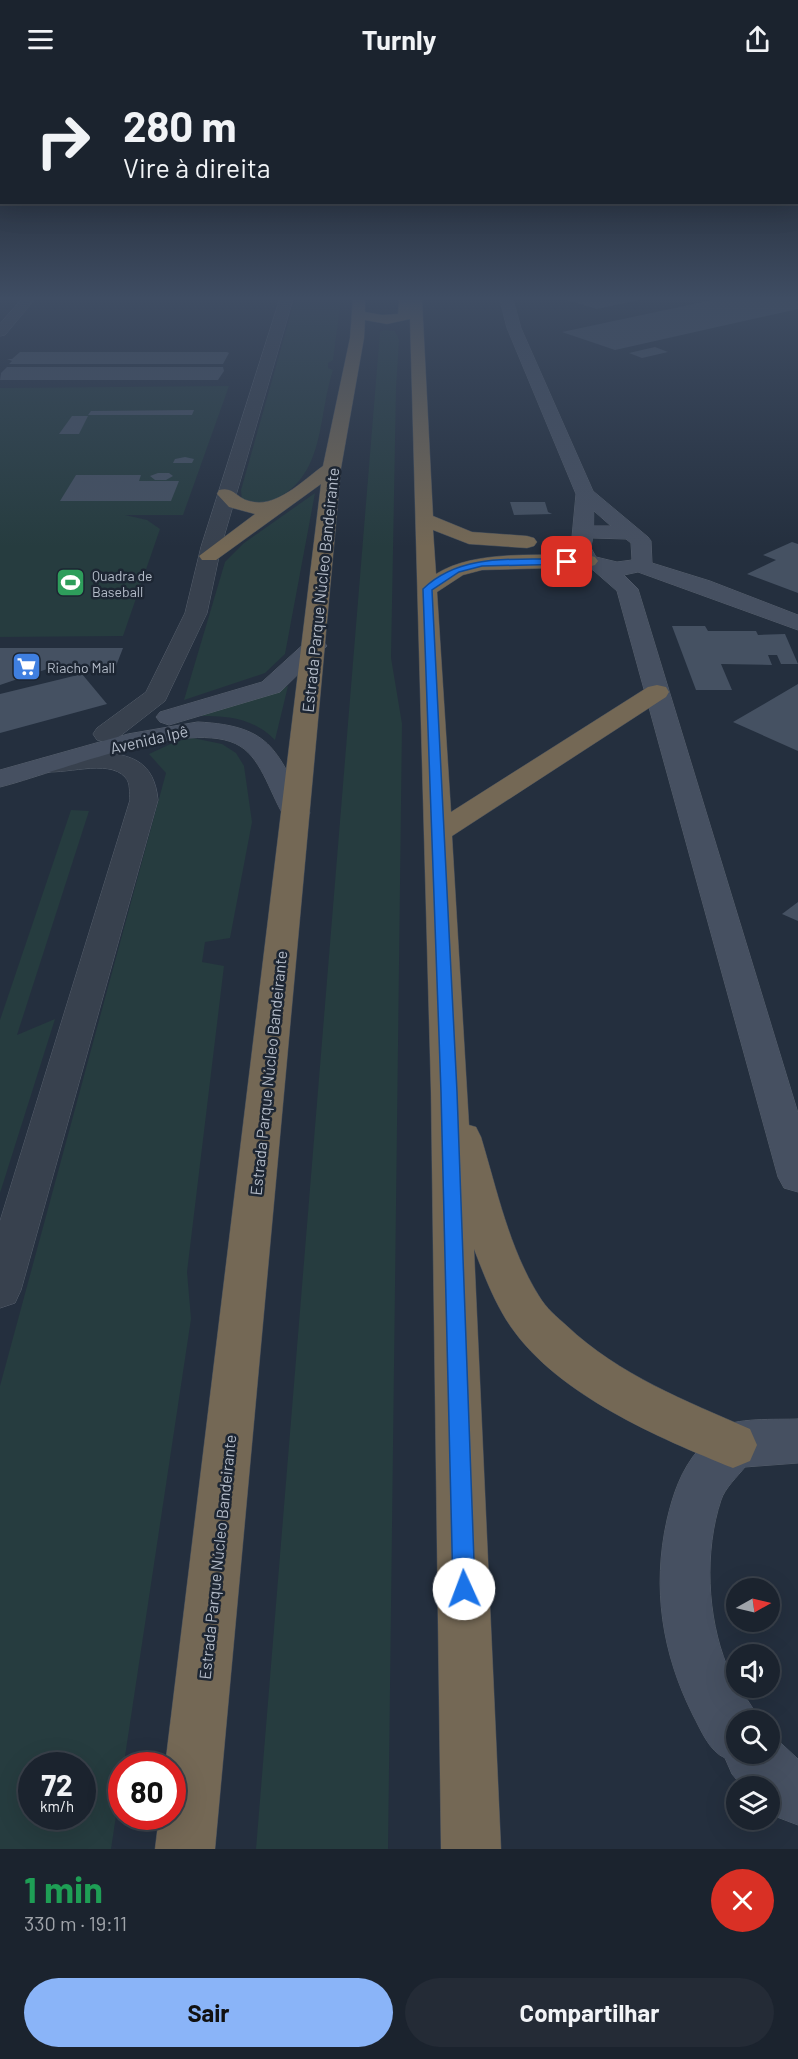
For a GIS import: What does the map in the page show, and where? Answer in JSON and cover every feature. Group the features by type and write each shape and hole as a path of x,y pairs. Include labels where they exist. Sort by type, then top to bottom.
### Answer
{"highway":[{"name":"Estrada Parque Núcleo Bandeirante","path":"185,1849 315,646 332,468 347,382"},
{"path":"419,382 449,1092 471,1849"},
{"path":"209,556 332,468"},
{"path":"226,494 233,501 248,507 277,508"},
{"path":"423,519 469,538 568,540"},
{"path":"427,589 456,570 482,564 594,563"},
{"path":"439,832 657,692"},
{"path":"449,1092 499,1261 524,1311 551,1341 586,1371 642,1403 732,1444"}],"street":[{"path":"106,734 156,696 196,613 226,494 261,382"},
{"path":"537,382 585,494 635,560 657,692 798,1177"},
{"path":"568,540 585,494"},
{"path":"568,540 597,531 635,560 798,623"},
{"path":"568,540 594,563 635,560"},
{"name":"Avenida Ipê","path":"0,760 106,734 261,690 286,675 315,646"},
{"name":"Avenida Ipê","path":"0,779 163,733 203,728 220,729 238,734 259,749 296,813"},
{"path":"0,1290 144,800 142,779 137,771 121,763 100,761 50,765"},
{"path":"726,1721 721,1714 694,1647 683,1588 686,1540 701,1486 732,1444 798,1441"},
{"path":"760,1764 798,1796"}],"green space":[{"path":"272,382 330,382 316,449 299,482 284,495 263,505 242,501 241,490"},
{"path":"376,382 396,382 391,658 402,724 388,1849 256,1849"},
{"path":"229,386 183,515 125,515 147,520 160,529 123,636 0,637 0,388"},
{"path":"315,493 285,654 265,673 184,700 225,562 244,543"},
{"path":"288,686 275,740 258,727 240,720 199,716 266,696"},
{"path":"193,738 222,744 236,753 244,766 252,822 230,938 205,942 202,962 224,966 187,1272 191,1319 126,1752 108,1752 108,1830 114,1830 111,1849 0,1849 0,1386 166,773 149,754 177,741"},
{"path":"71,810 89,811 17,1035 55,1019 0,1193 0,1020"}],"building":[{"path":"194,410 192,415 88,415 91,411"},
{"path":"72,416 88,416 79,434 59,434"},
{"path":"185,457 194,459 192,463 173,463 175,459"},
{"path":"169,473 173,476 166,480 155,480 150,476"},
{"path":"76,475 141,475 139,481 179,481 171,501 60,501"},
{"path":"510,502 545,502 548,512 552,514 514,515"},
{"path":"792,542 798,544 798,593 747,574 776,560 763,555"},
{"path":"672,626 705,626 708,631 756,631 758,635 785,634 798,664 781,664 777,655 768,655 772,665 721,664 732,690 696,690"},
{"name":"Riacho Mall","path":"0,648 123,648 116,666 113,667 95,669 56,666 0,685"},
{"path":"82,674 107,704 0,733 0,694"},
{"path":"798,684 798,751 733,722 764,704"},
{"path":"798,902 798,921 782,914"}],"place":[{"name":"Quadra de Baseball","path":"71,583"},
{"name":"Riacho Mall","path":"26,667"}],"route":[{"path":"464,1589 449,1092 427,589 456,570 466,567 500,563 567,562"}]}
